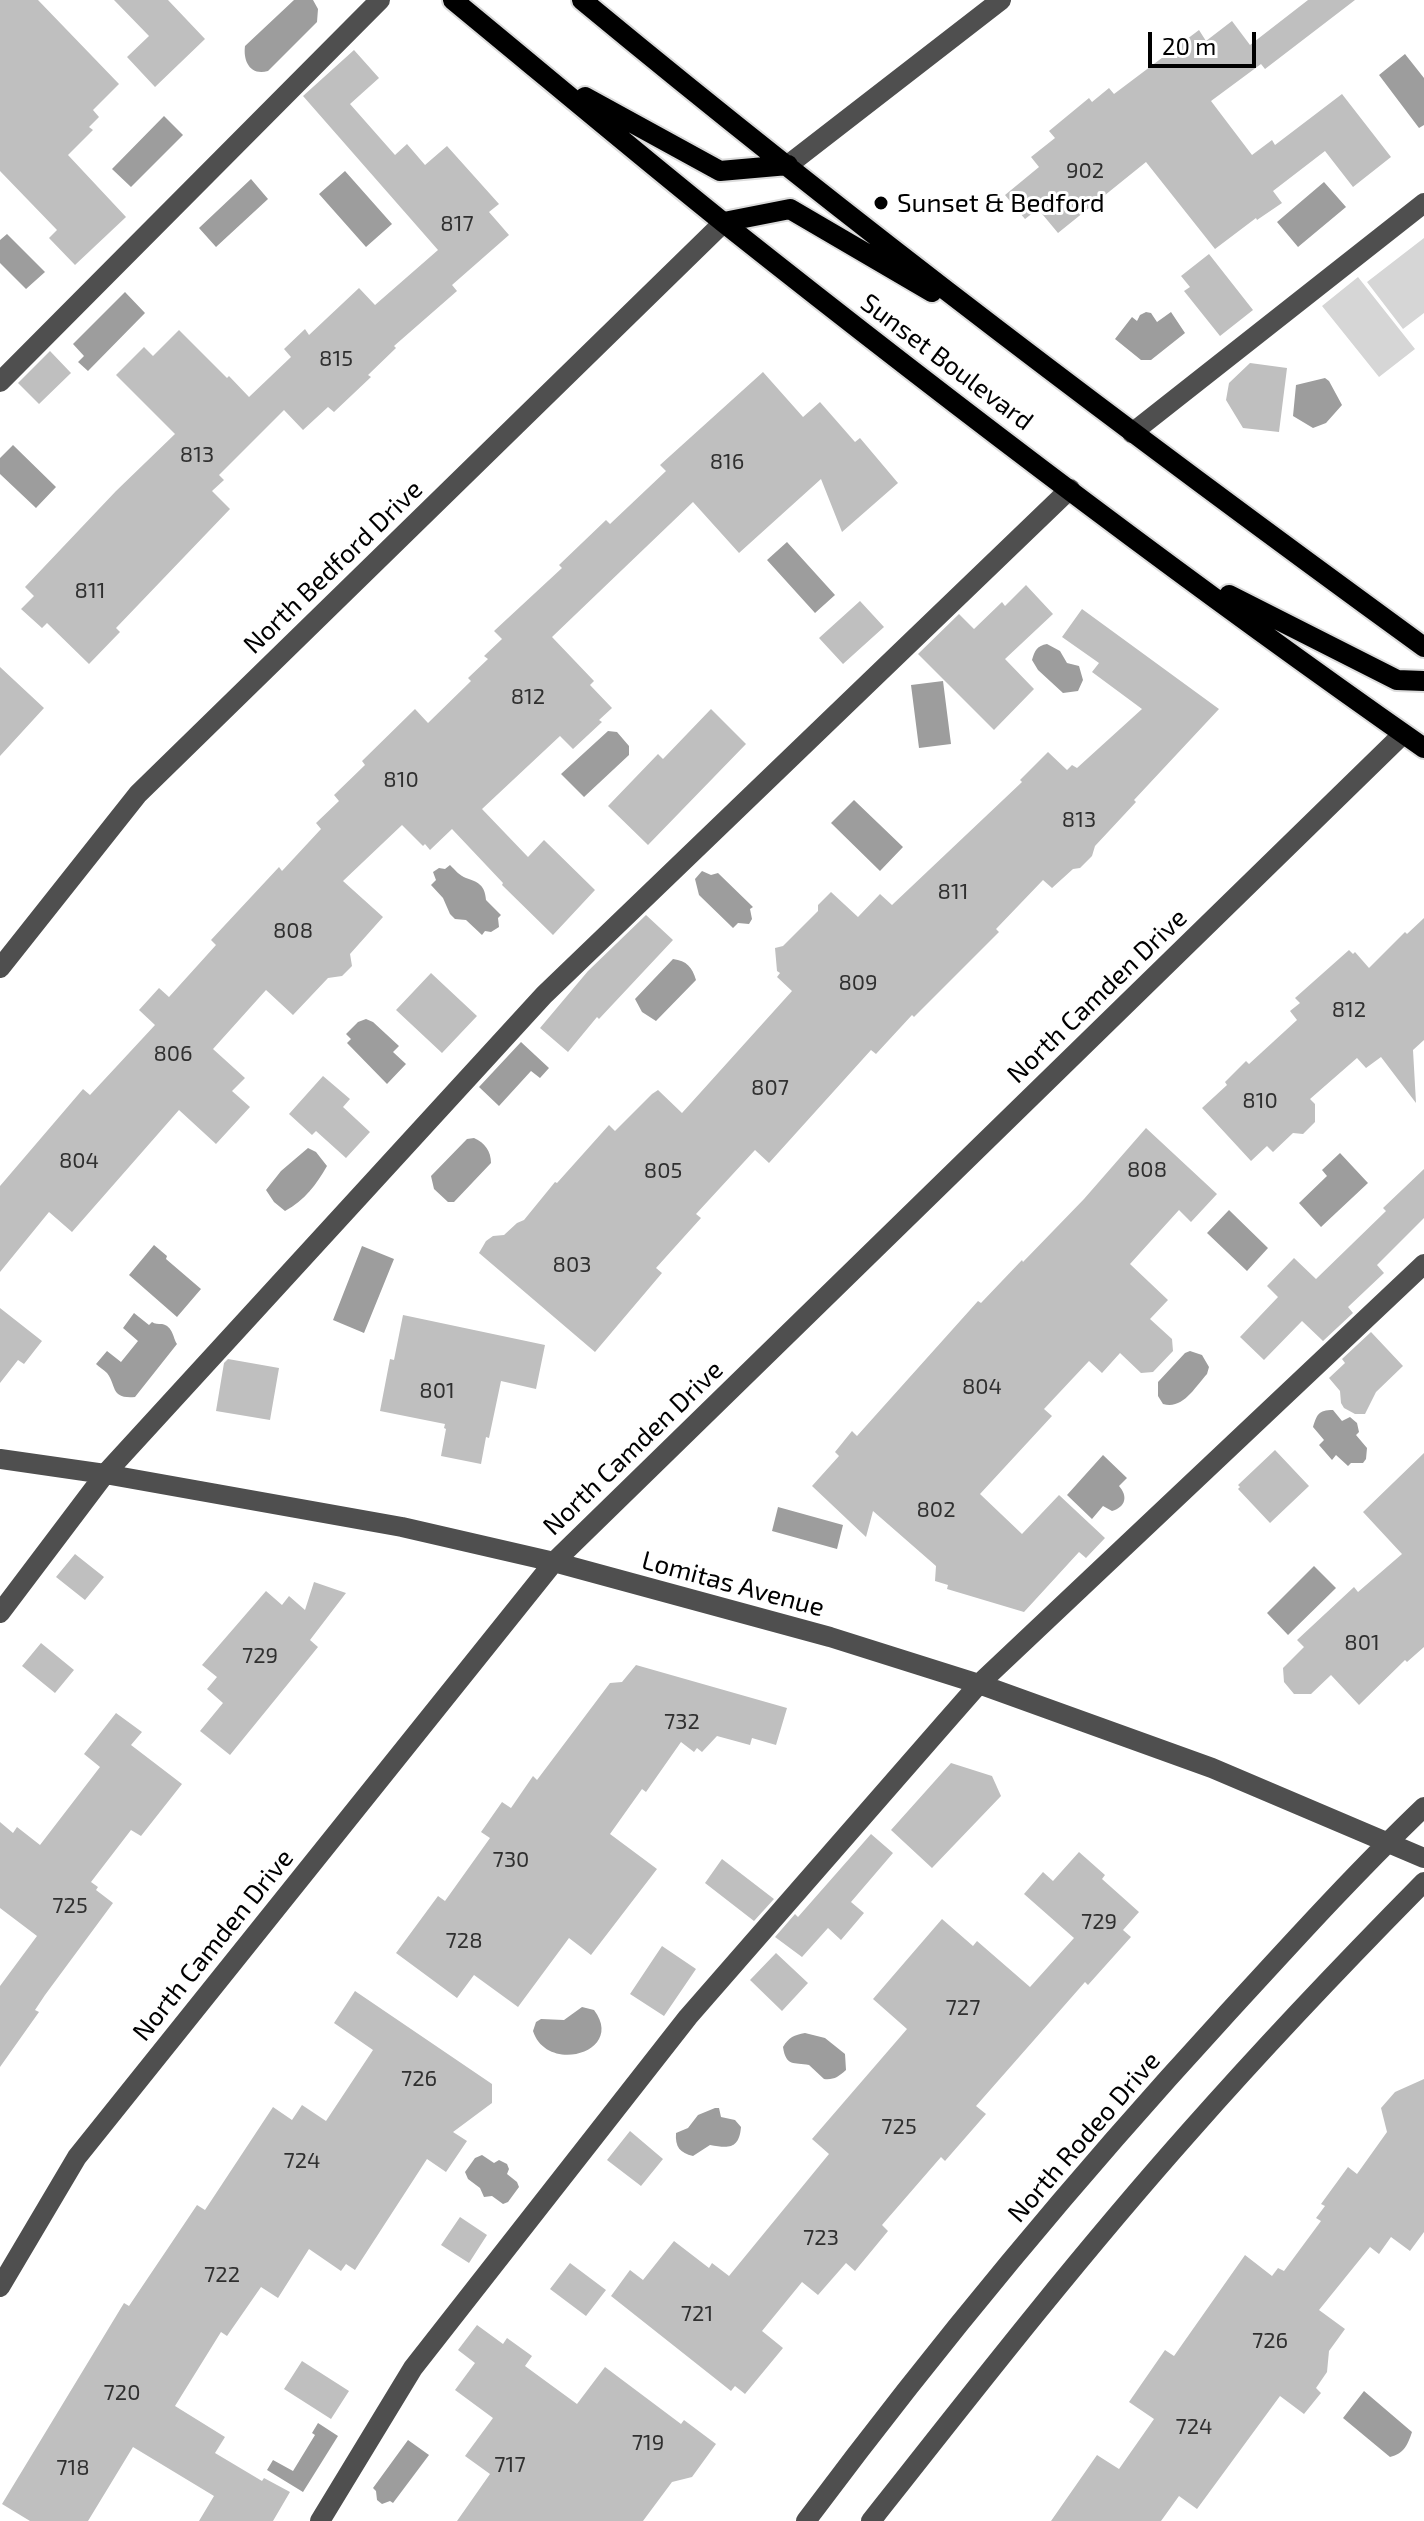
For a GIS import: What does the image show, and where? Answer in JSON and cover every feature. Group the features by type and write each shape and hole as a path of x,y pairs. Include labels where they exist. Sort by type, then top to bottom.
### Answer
{"main road":[{"name":"Sunset Boulevard","path":"453,0 724,222 1070,489 1172,567 1424,748"},
{"path":"582,0 1132,433 1424,647"},
{"path":"540,71 720,171 788,165"},
{"path":"724,222 790,209 1000,331"},
{"path":"1172,567 1397,680 1424,681"},
{"path":"1403,734 1424,724"}],"street":[{"path":"0,382 380,0"},
{"path":"788,165 1001,0"},
{"path":"1132,433 1424,203"},
{"name":"North Bedford Drive","path":"0,968 138,794 724,222"},
{"path":"0,1613 105,1474 544,995 1070,489"},
{"name":"North Camden Drive","path":"0,2287 77,2157 554,1562 1403,734"},
{"path":"320,2521 413,2368 678,2030 979,1684 1424,1264"},
{"name":"Lomitas Avenue","path":"0,1459 105,1474 402,1527 554,1562 830,1637 979,1684 1212,1768 1424,1858"},
{"name":"North Rodeo Drive","path":"806,2521 934,2357 1141,2109 1271,1966 1424,1807"},
{"path":"871,2521 964,2402 1189,2131 1424,1882"}],"shaded area":[{"path":"294,0 313,0 318,9 317,22 268,71 252,69 245,57 245,46"},
{"path":"1405,54 1424,78 1424,125 1419,128 1379,75"},
{"path":"164,116 183,135 131,187 112,169"},
{"path":"345,171 392,224 366,247 319,194"},
{"path":"251,179 268,199 216,247 199,228"},
{"path":"1324,182 1346,207 1298,247 1277,222"},
{"path":"7,234 45,272 26,289 0,263 0,240"},
{"path":"1424,238 1424,313 1403,329 1367,282"},
{"path":"1358,277 1415,349 1379,377 1322,306"},
{"path":"125,292 145,313 88,371 78,362 84,356 73,344"},
{"path":"1146,312 1151,313 1157,322 1171,312 1185,333 1151,360 1141,360 1115,339 1132,317 1137,321"},
{"path":"1325,378 1342,405 1326,423 1313,428 1293,416 1296,385"},
{"path":"13,445 56,487 36,508 0,474 0,458"},
{"path":"787,542 835,595 815,613 767,560"},
{"path":"1047,644 1060,651 1067,663 1079,666 1083,680 1078,691 1063,693 1038,670 1032,660 1035,651"},
{"path":"943,681 951,744 919,748 911,685"},
{"path":"608,731 617,732 629,746 629,755 584,797 561,774"},
{"path":"854,800 903,847 880,871 831,823"},
{"path":"450,865 482,888 486,900 501,915 498,918 499,927 482,935 466,920 455,919 450,914 443,898 431,885 436,880 433,872"},
{"path":"702,871 711,875 718,873 753,907 750,909 752,919 749,924 738,923 733,928 699,895 695,879"},
{"path":"673,959 688,965 696,980 656,1021 642,1012 635,999"},
{"path":"366,1019 399,1046 393,1052 406,1064 387,1084 347,1043 351,1039 346,1034"},
{"path":"521,1042 549,1068 540,1078 531,1071 499,1106 479,1087"},
{"path":"474,1138 487,1148 491,1163 454,1202 448,1202 434,1189 431,1176 467,1139"},
{"path":"308,1148 316,1152 327,1166 309,1192 285,1211 266,1190 281,1171"},
{"path":"1340,1153 1368,1183 1321,1227 1299,1203 1327,1176 1322,1170"},
{"path":"1229,1210 1268,1248 1247,1271 1207,1233"},
{"path":"154,1245 201,1289 177,1317 129,1275"},
{"path":"362,1246 394,1259 364,1333 333,1320"},
{"path":"134,1313 149,1325 152,1322 168,1327 177,1344 135,1397 127,1397 115,1391 107,1373 96,1364 107,1351 121,1362 138,1341 123,1328"},
{"path":"1190,1351 1202,1355 1209,1367 1207,1374 1183,1401 1163,1404 1158,1396 1158,1382"},
{"path":"1333,1410 1342,1421 1350,1417 1357,1423 1359,1432 1356,1435 1367,1448 1363,1463 1348,1466 1336,1455 1332,1460 1319,1445 1324,1440 1313,1427 1316,1419 1321,1412"},
{"path":"1103,1455 1127,1478 1119,1486 1124,1501 1112,1511 1103,1506 1092,1519 1067,1495"},
{"path":"778,1507 843,1525 837,1549 772,1531"},
{"path":"1314,1566 1336,1588 1288,1635 1267,1613"},
{"path":"582,2007 594,2010 601,2025 600,2037 592,2047 567,2055 553,2052 541,2044 533,2031 536,2022 541,2019 564,2020"},
{"path":"805,2033 825,2038 845,2054 846,2070 836,2078 824,2079 809,2065 789,2061 783,2047 792,2037"},
{"path":"719,2108 721,2117 735,2120 741,2127 735,2144 727,2147 710,2145 693,2156 682,2151 676,2142 676,2133 688,2128 698,2115"},
{"path":"482,2155 494,2163 499,2160 507,2164 507,2174 517,2182 519,2187 508,2202 503,2204 492,2196 484,2197 480,2188 468,2179 465,2172 475,2158"},
{"path":"1364,2391 1412,2432 1399,2454 1390,2457 1343,2418"},
{"path":"318,2423 338,2436 303,2492 267,2470 273,2460 293,2471 315,2435 312,2433"},
{"path":"408,2440 429,2455 393,2503 382,2504 373,2488"}],"building":[{"path":"0,0 38,0 119,84 93,110 99,117 89,127 93,130 68,155 126,217 75,265 49,238 57,230 0,171"},
{"path":"114,0 168,0 205,39 155,87 127,57 149,36"},
{"path":"1308,0 1355,0 1265,69 1261,64 1211,101 1252,155 1272,140 1275,145 1342,94 1391,157 1353,187 1325,151 1273,191 1282,203 1215,249 1146,162 1058,233 1038,209 1025,219 1005,195 1039,167 1031,157 1055,138 1049,131 1089,98 1092,102 1109,88 1114,94 1199,30 1206,41 1232,21 1250,45"},
{"path":"354,50 379,78 350,104 395,155 407,144 425,165 447,146 499,204 489,212 509,235 452,285 457,291 394,346 396,348 368,375 371,377 334,412 328,407 303,430 284,410 219,475 224,480 212,491 230,509 116,628 120,632 89,664 47,623 42,628 21,609 34,596 25,587 175,434 116,375 144,347 153,356 179,330 249,397 291,357 284,349 305,329 309,335 359,288 375,305 438,250 303,96"},
{"path":"1209,254 1253,310 1220,336 1184,291 1190,287 1181,276"},
{"path":"50,351 71,373 39,404 18,383"},
{"path":"1250,363 1287,368 1279,432 1243,428 1226,400 1229,383"},
{"path":"763,372 803,417 820,402 855,442 860,438 898,483 842,532 821,479 739,553 693,502 552,637 594,681 590,685 612,708 599,720 602,722 573,749 560,736 482,809 528,857 544,840 595,890 553,935 502,885 452,829 430,850 402,825 343,881 383,917 350,954 352,966 342,976 328,978 293,1015 266,990 213,1049 245,1078 232,1091 250,1107 216,1144 179,1110 72,1232 49,1212 0,1272 0,1186 83,1089 90,1095 155,1025 139,1010 159,988 169,997 216,945 211,940 279,867 282,871 321,829 316,823 339,801 334,795 365,765 362,761 415,709 428,723 471,681 468,678 488,659 484,656 502,639 494,631 562,568 559,565 606,520 610,524 666,471 660,465"},
{"path":"1026,585 1053,614 1005,659 1034,689 994,730 918,654 959,614 974,629 1002,602 1005,606"},
{"path":"860,601 884,627 843,664 819,638"},
{"path":"1082,609 1219,709 1134,800 1136,802 1095,846 1092,856 1080,868 1073,869 1052,888 1043,880 996,929 999,932 914,1017 912,1015 876,1054 871,1050 769,1163 755,1150 696,1214 701,1218 656,1268 662,1273 595,1352 479,1253 486,1241 493,1236 504,1235 524,1220 609,1125 615,1131 658,1090 682,1113 792,991 777,977 780,973 777,971 775,948 783,946 818,911 818,905 831,892 858,917 880,894 892,905 1022,782 1020,780 1048,752 1067,770 1072,765 1077,768 1142,709 1092,672 1099,663 1062,637"},
{"path":"0,667 44,708 0,756"},
{"path":"711,709 746,744 648,845 608,806 658,754 663,759"},
{"path":"646,915 673,940 599,1019 597,1017 568,1052 540,1028 588,971"},
{"path":"1424,918 1424,1040 1413,1050 1416,1103 1381,1057 1366,1068 1357,1058 1310,1099 1315,1104 1315,1122 1303,1134 1293,1133 1273,1152 1267,1146 1251,1161 1202,1108 1227,1085 1225,1082 1246,1061 1249,1064 1297,1020 1290,1011 1300,1003 1295,998 1349,950 1353,954 1355,952 1369,968 1405,932 1407,934"},
{"path":"431,973 477,1016 442,1053 396,1010"},
{"path":"323,1076 350,1099 343,1107 370,1132 346,1158 316,1131 312,1135 289,1114"},
{"path":"1146,1128 1217,1194 1191,1222 1179,1210 1130,1264 1168,1300 1150,1319 1172,1339 1173,1351 1153,1372 1141,1373 1120,1353 1102,1373 1089,1361 1044,1409 1052,1416 980,1494 1022,1534 1059,1495 1105,1538 1086,1558 1079,1552 1024,1612 947,1589 948,1585 935,1581 936,1566 873,1511 866,1537 812,1486 839,1456 835,1452 852,1431 857,1436 978,1301 981,1303 1023,1262"},
{"path":"1424,1169 1424,1218 1377,1265 1384,1273 1348,1307 1353,1313 1323,1341 1302,1321 1264,1360 1240,1337 1278,1297 1267,1286 1294,1258 1316,1279"},
{"path":"0,1308 42,1341 24,1364 18,1360 0,1383"},
{"path":"403,1315 545,1345 536,1389 501,1381 481,1464 441,1456 445,1424 380,1411"},
{"path":"1371,1332 1403,1366 1376,1392 1365,1414 1355,1414 1344,1408 1340,1391 1329,1378 1345,1363 1342,1359"},
{"path":"228,1359 279,1368 270,1420 216,1411 224,1363"},
{"path":"1275,1450 1309,1486 1270,1523 1238,1489 1238,1485"},
{"path":"1424,1453 1424,1647 1407,1662 1405,1660 1359,1705 1331,1675 1311,1694 1294,1694 1284,1682 1283,1668 1304,1647 1297,1640 1354,1587 1358,1592 1402,1554 1363,1512"},
{"path":"75,1554 104,1577 85,1600 56,1577"},
{"path":"314,1582 346,1593 310,1640 318,1647 230,1755 200,1731 223,1703 207,1689 217,1677 202,1665 266,1591 282,1605 289,1596 305,1610"},
{"path":"41,1643 74,1670 55,1693 22,1666"},
{"path":"636,1665 787,1708 776,1745 752,1738 750,1745 717,1736 702,1752 697,1748 694,1752 681,1742 646,1792 642,1789 610,1834 657,1869 591,1955 569,1938 518,2007 474,1975 457,1998 396,1953 438,1896 445,1901 490,1838 481,1832 502,1802 511,1808 533,1776 537,1780 610,1683 622,1682"},
{"path":"116,1713 142,1732 131,1745 182,1784 141,1836 131,1830 91,1882 113,1903 45,1995 35,2010 39,2012 0,2067 0,1986 37,1936 0,1908 0,1822 13,1833 17,1827 40,1845 100,1767 84,1754"},
{"path":"951,1763 992,1776 1001,1796 932,1868 891,1830"},
{"path":"871,1834 893,1853 851,1902 864,1913 841,1940 828,1928 802,1957 775,1937 795,1914 798,1917"},
{"path":"1079,1852 1105,1875 1102,1879 1139,1912 1123,1930 1131,1937 1088,1985 1085,1982 976,2106 986,2114 945,2161 941,2157 882,2225 888,2231 855,2271 846,2263 818,2295 802,2282 762,2331 783,2348 745,2394 735,2386 731,2391 611,2296 630,2270 643,2280 674,2241 709,2268 712,2263 729,2276 829,2154 812,2139 907,2029 873,1999 942,1919 973,1946 977,1941 1030,1987 1074,1938 1024,1894 1043,1872 1053,1881"},
{"path":"722,1859 774,1899 754,1921 705,1883"},
{"path":"662,1946 696,1969 664,2016 630,1994"},
{"path":"776,1953 808,1983 782,2011 750,1980"},
{"path":"355,1991 492,2084 492,2103 453,2132 467,2141 446,2172 427,2159 355,2270 346,2264 341,2271 309,2249 278,2298 261,2287 227,2336 221,2332 175,2406 225,2437 215,2453 262,2481 264,2478 290,2492 273,2521 199,2521 214,2496 133,2447 88,2521 30,2521 2,2504 124,2303 129,2306 197,2205 205,2210 273,2107 292,2120 302,2105 326,2121 373,2050 334,2023"},
{"path":"1424,2079 1424,2232 1410,2251 1391,2237 1379,2254 1370,2247 1319,2310 1345,2329 1329,2351 1327,2372 1316,2388 1321,2393 1304,2414 1280,2396 1197,2509 1179,2496 1161,2521 1051,2521 1097,2455 1119,2469 1154,2419 1129,2402 1165,2350 1174,2356 1245,2255 1272,2276 1278,2268 1284,2271 1321,2221 1316,2218 1325,2206 1321,2204 1348,2167 1357,2174 1387,2132 1381,2108 1395,2092"},
{"path":"630,2131 663,2159 641,2186 607,2160"},
{"path":"460,2217 487,2235 469,2263 441,2245"},
{"path":"570,2263 606,2290 586,2316 550,2289"},
{"path":"477,2325 503,2344 507,2338 532,2356 525,2366 577,2404 605,2367 681,2424 684,2420 716,2444 692,2477 672,2482 643,2521 457,2521 490,2474 465,2456 493,2418 455,2390 475,2363 458,2350"},
{"path":"302,2361 349,2391 331,2419 284,2389"}],"place":[{"name":"Sunset & Bedford","path":"881,203"}]}
